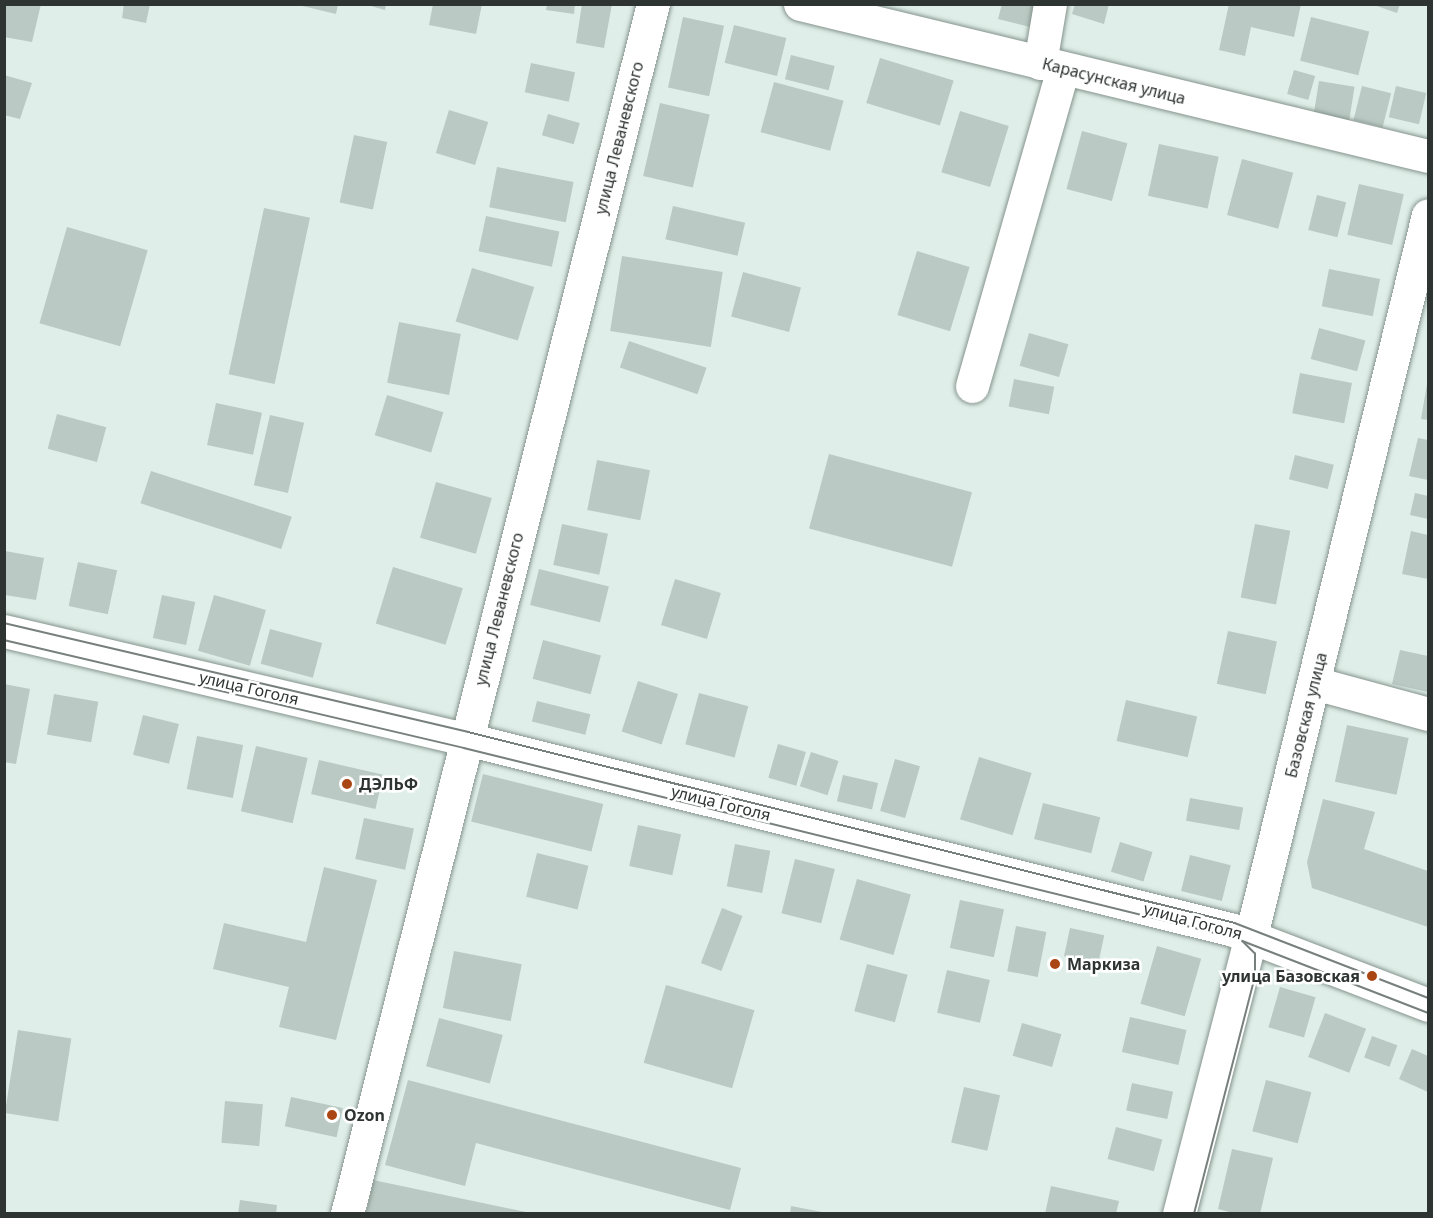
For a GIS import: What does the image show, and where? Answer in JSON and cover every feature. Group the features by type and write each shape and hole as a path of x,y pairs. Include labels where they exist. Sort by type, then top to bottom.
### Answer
{"street":[{"name":"улица Леваневского","path":"347,1214 653,4"},
{"name":"Карасунская улица","path":"800,4 1428,156"},
{"path":"972,386 1051,66 1050,4"},
{"name":"Базовская улица","path":"1179,1214 1251,936 1428,215"},
{"name":"улица Гоголя","path":"4,631 466,739 1251,936 1428,1005"},
{"path":"1314,683 1428,714"}],"building":[{"path":"4,4 41,4 32,42 4,37"},
{"path":"124,4 150,4 146,23 122,18"},
{"path":"294,4 338,4 336,14"},
{"path":"364,4 386,4 385,10"},
{"path":"433,4 482,4 476,34 429,25"},
{"path":"547,4 575,4 574,14 546,10"},
{"path":"582,4 612,4 604,48 576,43"},
{"path":"1002,4 1036,4 1030,27 998,19"},
{"path":"1075,4 1109,4 1104,24 1072,14"},
{"path":"1229,4 1301,4 1294,37 1251,27 1245,56 1219,50"},
{"path":"1371,4 1400,4 1397,13"},
{"path":"683,17 724,26 709,96 668,87"},
{"path":"1311,17 1369,32 1358,75 1300,61"},
{"path":"734,25 786,38 777,76 725,63"},
{"path":"791,55 835,66 829,90 785,79"},
{"path":"880,58 954,81 940,125 866,103"},
{"path":"531,63 575,72 569,102 525,92"},
{"path":"1294,70 1315,76 1308,100 1287,94"},
{"path":"4,75 32,83 20,119 4,115"},
{"path":"1319,81 1355,87 1349,120 1314,115"},
{"path":"774,82 844,101 830,151 761,132"},
{"path":"1362,86 1391,93 1383,127 1354,120"},
{"path":"1396,86 1426,93 1419,124 1389,117"},
{"path":"660,103 710,114 693,188 643,176"},
{"path":"449,110 488,122 475,165 436,153"},
{"path":"960,111 1009,126 990,187 941,172"},
{"path":"548,114 580,123 574,144 542,135"},
{"path":"1082,131 1127,143 1112,201 1066,189"},
{"path":"354,135 387,142 373,210 340,202"},
{"path":"1159,144 1219,157 1208,209 1148,196"},
{"path":"1242,159 1293,173 1278,229 1227,215"},
{"path":"497,167 574,182 566,222 489,207"},
{"path":"1359,184 1404,194 1392,245 1347,235"},
{"path":"1317,195 1346,202 1337,237 1308,230"},
{"path":"673,206 745,223 737,256 665,239"},
{"path":"264,208 310,218 275,384 229,374"},
{"path":"486,216 559,232 552,267 479,251"},
{"path":"67,227 148,250 120,346 39,323"},
{"path":"917,251 970,267 950,331 897,315"},
{"path":"622,256 723,272 711,347 610,331"},
{"path":"472,268 534,287 518,341 456,322"},
{"path":"1329,269 1380,279 1373,316 1322,306"},
{"path":"743,272 801,288 789,332 731,316"},
{"path":"399,322 461,334 449,395 387,383"},
{"path":"1319,328 1365,340 1357,371 1311,359"},
{"path":"1029,333 1068,344 1059,377 1020,366"},
{"path":"629,341 707,368 697,394 620,367"},
{"path":"1300,373 1352,383 1344,423 1292,413"},
{"path":"1014,379 1054,387 1049,414 1009,406"},
{"path":"1428,384 1428,420 1421,419"},
{"path":"387,395 443,412 431,452 375,435"},
{"path":"216,403 262,413 253,455 207,445"},
{"path":"57,414 106,427 97,462 48,449"},
{"path":"270,415 304,423 288,493 254,485"},
{"path":"1418,438 1428,440 1428,480 1409,476"},
{"path":"829,454 972,492 952,567 809,528"},
{"path":"1295,455 1334,465 1328,489 1289,479"},
{"path":"597,460 650,470 640,520 587,510"},
{"path":"151,471 292,517 281,549 140,503"},
{"path":"436,482 492,498 476,554 420,538"},
{"path":"1415,493 1428,496 1428,519 1410,515"},
{"path":"562,524 608,534 599,575 553,565"},
{"path":"1255,524 1290,531 1276,604 1241,598"},
{"path":"1411,531 1428,535 1428,579 1402,574"},
{"path":"5,551 44,558 36,600 5,595"},
{"path":"78,562 117,570 108,614 69,606"},
{"path":"393,567 463,588 446,645 376,623"},
{"path":"539,569 609,586 600,622 530,605"},
{"path":"675,579 721,593 707,639 661,625"},
{"path":"162,595 195,602 186,645 153,638"},
{"path":"214,595 266,610 250,666 198,651"},
{"path":"270,629 322,643 313,678 261,664"},
{"path":"1228,631 1277,641 1266,694 1217,684"},
{"path":"543,640 601,656 591,694 533,679"},
{"path":"1400,650 1428,656 1428,692 1392,684"},
{"path":"638,681 678,694 662,744 622,731"},
{"path":"4,684 30,689 16,764 4,762"},
{"path":"699,693 748,706 735,757 685,744"},
{"path":"54,694 98,702 91,742 47,734"},
{"path":"1126,700 1197,716 1188,757 1117,741"},
{"path":"537,701 590,714 585,735 532,721"},
{"path":"143,715 179,724 169,764 133,755"},
{"path":"1347,725 1409,738 1397,795 1335,782"},
{"path":"197,736 243,745 233,798 187,789"},
{"path":"778,744 806,752 796,786 768,778"},
{"path":"256,746 308,758 293,823 241,811"},
{"path":"811,752 839,761 827,795 800,786"},
{"path":"979,757 1032,773 1013,835 960,819"},
{"path":"895,759 920,766 905,818 880,811"},
{"name":"ДЭЛЬФ","path":"319,760 383,775 375,809 311,794"},
{"path":"483,774 603,804 591,852 471,822"},
{"path":"843,775 878,783 872,809 837,801"},
{"path":"1190,798 1243,807 1239,830 1186,821"},
{"path":"1323,799 1375,812 1364,849 1428,871 1428,927 1312,888 1307,862"},
{"path":"1043,803 1100,817 1091,853 1034,839"},
{"path":"364,818 414,829 405,870 355,859"},
{"path":"638,825 681,834 672,875 629,866"},
{"path":"1120,842 1153,852 1143,882 1111,872"},
{"path":"735,844 770,851 762,893 727,886"},
{"path":"537,853 588,866 578,909 526,897"},
{"path":"1190,855 1231,865 1222,901 1181,891"},
{"path":"795,859 835,869 821,923 781,913"},
{"path":"324,867 377,880 336,1040 279,1027 289,987 213,969 224,923 306,942"},
{"path":"857,879 911,894 893,955 840,940"},
{"path":"960,900 1004,909 994,957 950,948"},
{"path":"722,908 743,916 721,971 701,963"},
{"path":"1016,926 1046,932 1038,977 1007,971"},
{"path":"1070,928 1104,935 1098,964 1064,956"},
{"path":"1157,946 1201,959 1185,1016 1140,1004"},
{"path":"454,951 522,964 511,1021 443,1008"},
{"path":"867,964 908,975 895,1022 854,1011"},
{"path":"947,970 990,980 980,1023 937,1013"},
{"path":"666,985 754,1010 732,1088 644,1063"},
{"path":"1280,987 1316,997 1304,1038 1268,1027"},
{"path":"1325,1013 1366,1029 1349,1073 1308,1057"},
{"path":"1130,1017 1187,1030 1178,1065 1122,1052"},
{"path":"439,1018 503,1035 490,1083 426,1066"},
{"path":"1022,1023 1061,1034 1052,1067 1013,1056"},
{"path":"18,1030 71,1038 58,1121 5,1113"},
{"path":"1372,1036 1397,1045 1390,1067 1364,1058"},
{"path":"1412,1049 1428,1056 1428,1092 1399,1079"},
{"path":"408,1080 741,1168 730,1210 476,1143 465,1186 385,1165"},
{"path":"1266,1080 1311,1092 1298,1143 1252,1131"},
{"path":"1132,1083 1173,1092 1167,1119 1126,1110"},
{"path":"964,1087 1000,1095 987,1151 951,1143"},
{"path":"291,1097 343,1108 337,1137 285,1126"},
{"path":"225,1101 263,1104 259,1146 221,1143"},
{"path":"1116,1127 1162,1139 1154,1171 1107,1159"},
{"path":"1232,1149 1273,1158 1260,1214 1237,1214 1218,1209"},
{"path":"373,1180 526,1212 526,1214 366,1214"},
{"path":"1051,1186 1119,1201 1116,1214 1045,1214"},
{"path":"240,1200 277,1205 276,1214 238,1214"},
{"path":"791,1206 822,1212 821,1214 790,1214"}],"tram line":[{"path":"4,623 468,732 1235,923 1428,998"},
{"path":"4,640 464,748 1235,938 1428,1013"},
{"path":"1194,1214 1255,976 1255,954 1243,942"}],"place":[{"name":"ДЭЛЬФ","path":"347,784"},
{"name":"Маркиза","path":"1055,964"},
{"name":"улица Базовская","path":"1372,976"},
{"name":"Ozon","path":"332,1115"}]}
